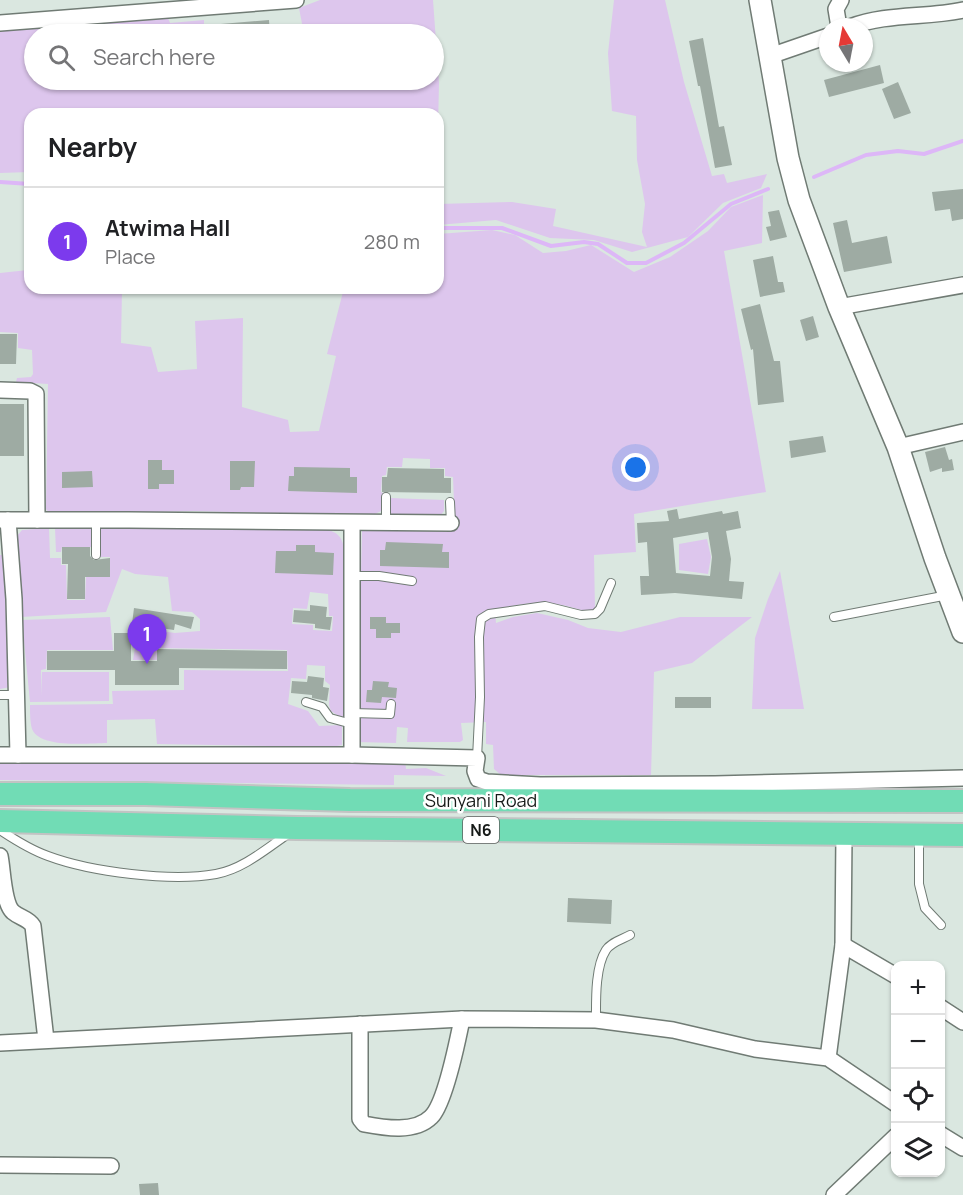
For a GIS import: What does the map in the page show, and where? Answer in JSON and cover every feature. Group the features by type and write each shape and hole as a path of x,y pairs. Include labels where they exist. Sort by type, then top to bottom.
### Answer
{"main road":[{"name":"Sunyani Road","path":"0,794 157,794 350,800 963,801"},
{"name":"N6","path":"0,821 297,828 963,835"}],"street":[{"path":"0,23 296,0"},
{"path":"760,0 788,158 799,200 839,307 898,447 963,633"},
{"path":"838,18 836,9 841,0"},
{"path":"873,20 945,14 963,10"},
{"path":"770,56 819,39"},
{"path":"839,307 963,285"},
{"path":"0,390 30,391 36,394 37,520"},
{"path":"898,447 963,432"},
{"path":"18,755 14,599 4,520 451,523"},
{"path":"352,524 352,755"},
{"path":"0,755 352,755 477,758 475,771 478,779 487,782 540,785 715,784 963,778"},
{"path":"828,1058 843,945 844,834"},
{"path":"0,856 8,904 14,913 30,921 33,926 46,1040"},
{"path":"843,945 891,973"},
{"path":"945,1010 963,1022"},
{"path":"360,1024 360,1119 364,1124 395,1128 417,1126 432,1116 441,1097 462,1019"},
{"path":"0,1043 462,1019 596,1020 673,1030 755,1049 828,1058 891,1101"},
{"path":"945,1137 963,1148"},
{"path":"834,1195 891,1141"},
{"path":"0,1165 111,1166"}],"lane":[{"path":"386,497 386,524"},
{"path":"450,502 451,523"},
{"path":"96,520 96,555"},
{"path":"352,576 379,576 412,581"},
{"path":"477,758 480,697 479,637 482,619 489,614 545,606 581,615 595,614 600,609 611,583"},
{"path":"834,617 949,595"},
{"path":"0,695 16,695"},
{"path":"306,702 322,706 330,718 352,719 390,714 391,704"},
{"path":"0,830 47,856 75,864 112,871 177,877 217,874 241,865 297,828"},
{"path":"919,835 919,884 926,908 940,925"},
{"path":"596,1020 597,990 606,950 630,935"}],"shaded area":[{"path":"320,0 433,0 435,24 302,24 299,8"},
{"path":"614,0 665,0 684,82 712,176 724,174 727,183 767,174 761,188 723,203 688,237 632,252 594,240 550,238 496,220 444,224 444,204 512,202 556,209 553,226 647,247 642,232 645,204 637,160 636,116 612,111 608,53"},
{"path":"168,18 170,23 204,20 204,24 67,24"},
{"path":"24,27 24,90 439,90 438,108 24,108 24,172 0,173 0,28"},
{"path":"763,195 762,243 724,251 766,492 634,514 636,552 594,555 595,611 536,603 495,611 496,623 513,617 537,613 568,620 588,628 621,632 680,617 752,617 692,663 654,672 651,775 501,775 494,769 493,745 486,744 486,722 461,723 463,740 460,742 407,742 408,728 397,727 396,743 357,742 362,530 455,528 453,477 445,476 445,468 430,468 430,459 403,458 402,467 387,467 386,475 382,476 381,511 371,516 194,511 50,514 46,509 48,384 16,382 17,378 31,377 33,374 32,350 18,348 18,333 0,332 0,273 24,270 24,294 122,294 121,343 151,347 158,372 197,369 195,321 243,318 242,407 288,420 290,432 319,431 336,356 327,354 342,294 444,294 444,234 492,230 515,235 543,253 566,251 591,245 634,272 670,257 708,231 731,207"},
{"path":"390,498 444,500 444,511 440,516 392,516 389,512"},
{"path":"91,527 91,547 62,547 61,552 56,552 55,528"},
{"path":"100,527 329,530 337,534 345,552 343,719 331,711 330,685 325,681 325,666 307,665 306,679 291,678 288,704 308,711 319,726 342,725 342,745 332,747 157,744 155,719 107,720 107,743 66,744 45,740 37,735 31,726 30,705 113,704 112,691 184,690 184,670 288,671 287,650 158,648 157,660 133,660 140,628 175,633 200,631 200,619 192,612 172,611 168,577 135,574 122,569 106,612 21,617 17,536 22,530 49,528 50,558 61,558 61,565 66,565 67,600 85,600 86,577 110,577 110,557 100,557","holes":["310,592 328,594 329,616 333,616 332,631 313,630 313,625 292,624 293,608 307,609"]},
{"path":"707,539 711,557 708,574 679,570 679,544"},
{"path":"0,555 3,555 12,683 10,687 0,689"},
{"path":"780,571 804,709 752,709 755,638"},
{"path":"110,617 113,650 47,650 46,669 41,670 42,696 42,672 109,672 109,701 30,702 22,620"},
{"path":"0,760 405,760 406,769 426,768 446,776 394,775 394,785 0,780"}],"building":[{"path":"269,20 269,24 221,24"},
{"path":"703,38 719,127 724,126 732,165 715,168 689,41"},
{"path":"880,65 884,83 829,97 824,80 854,72 873,72 873,67"},
{"path":"898,82 911,113 894,119 882,89"},
{"path":"963,189 963,219 952,221 950,209 935,211 932,192"},
{"path":"779,210 787,237 770,241 766,227 771,226 768,212"},
{"path":"847,220 852,243 887,236 892,263 844,272 833,223"},
{"path":"773,256 778,282 783,282 785,292 760,297 753,260"},
{"path":"760,304 774,361 780,361 784,402 758,405 753,349 751,350 741,309"},
{"path":"813,316 819,337 806,341 800,320"},
{"path":"0,334 17,334 16,364 0,364"},
{"path":"0,404 24,404 24,456 0,456"},
{"path":"823,436 826,452 791,458 789,441"},
{"path":"945,447 949,460 952,459 954,470 942,472 942,468 930,472 925,452"},
{"path":"148,460 162,460 162,470 174,470 174,484 159,484 159,489 148,489"},
{"path":"230,461 255,461 254,487 230,490"},
{"path":"294,467 350,468 350,477 357,477 357,493 288,491 289,476 294,476"},
{"path":"388,468 444,469 444,478 451,478 451,493 382,492 382,477 387,477"},
{"path":"92,471 93,487 62,488 62,472"},
{"path":"677,509 679,519 722,511 723,514 738,511 741,528 726,531 731,559 729,581 744,582 742,599 675,593 641,595 640,576 649,576 647,542 638,543 637,523 669,521 667,511","holes":["708,532 712,557 710,576 676,573 673,538"]},
{"path":"386,542 443,544 442,552 449,552 449,568 380,566 380,550 385,550"},
{"path":"296,545 315,545 315,552 334,553 333,575 275,573 276,551 296,551"},
{"path":"62,547 90,547 90,556 94,560 110,558 110,577 85,577 85,599 67,599 68,564 62,564"},
{"path":"310,605 327,607 326,617 332,617 330,630 315,628 315,624 293,622 294,610 310,611"},
{"path":"134,608 194,617 191,629 175,624 174,630 132,624"},
{"path":"370,617 386,617 386,623 400,623 400,633 391,633 391,638 376,638 376,629 370,629"},
{"path":"114,633 131,633 131,661 157,661 157,649 287,651 287,669 179,668 179,685 115,685 115,670 47,670 47,651 114,651"},
{"path":"308,676 324,678 323,687 329,688 327,701 312,698 312,695 291,693 292,681 307,682"},
{"path":"373,681 389,682 388,687 397,688 396,698 382,697 381,703 366,702 367,690 372,690"},
{"path":"675,697 711,697 711,708 675,708"},
{"path":"568,898 612,900 611,924 567,922"},
{"path":"158,1183 159,1195 140,1195 139,1184"}],"waterway":[{"path":"814,177 866,155 898,151 924,154 963,141"},
{"path":"0,182 24,184"},
{"path":"444,228 502,228 551,246 584,242 598,244 627,263 646,263 684,243 731,204 768,189"}],"place":[{"name":"Atwima Hall","path":"147,664"}]}
